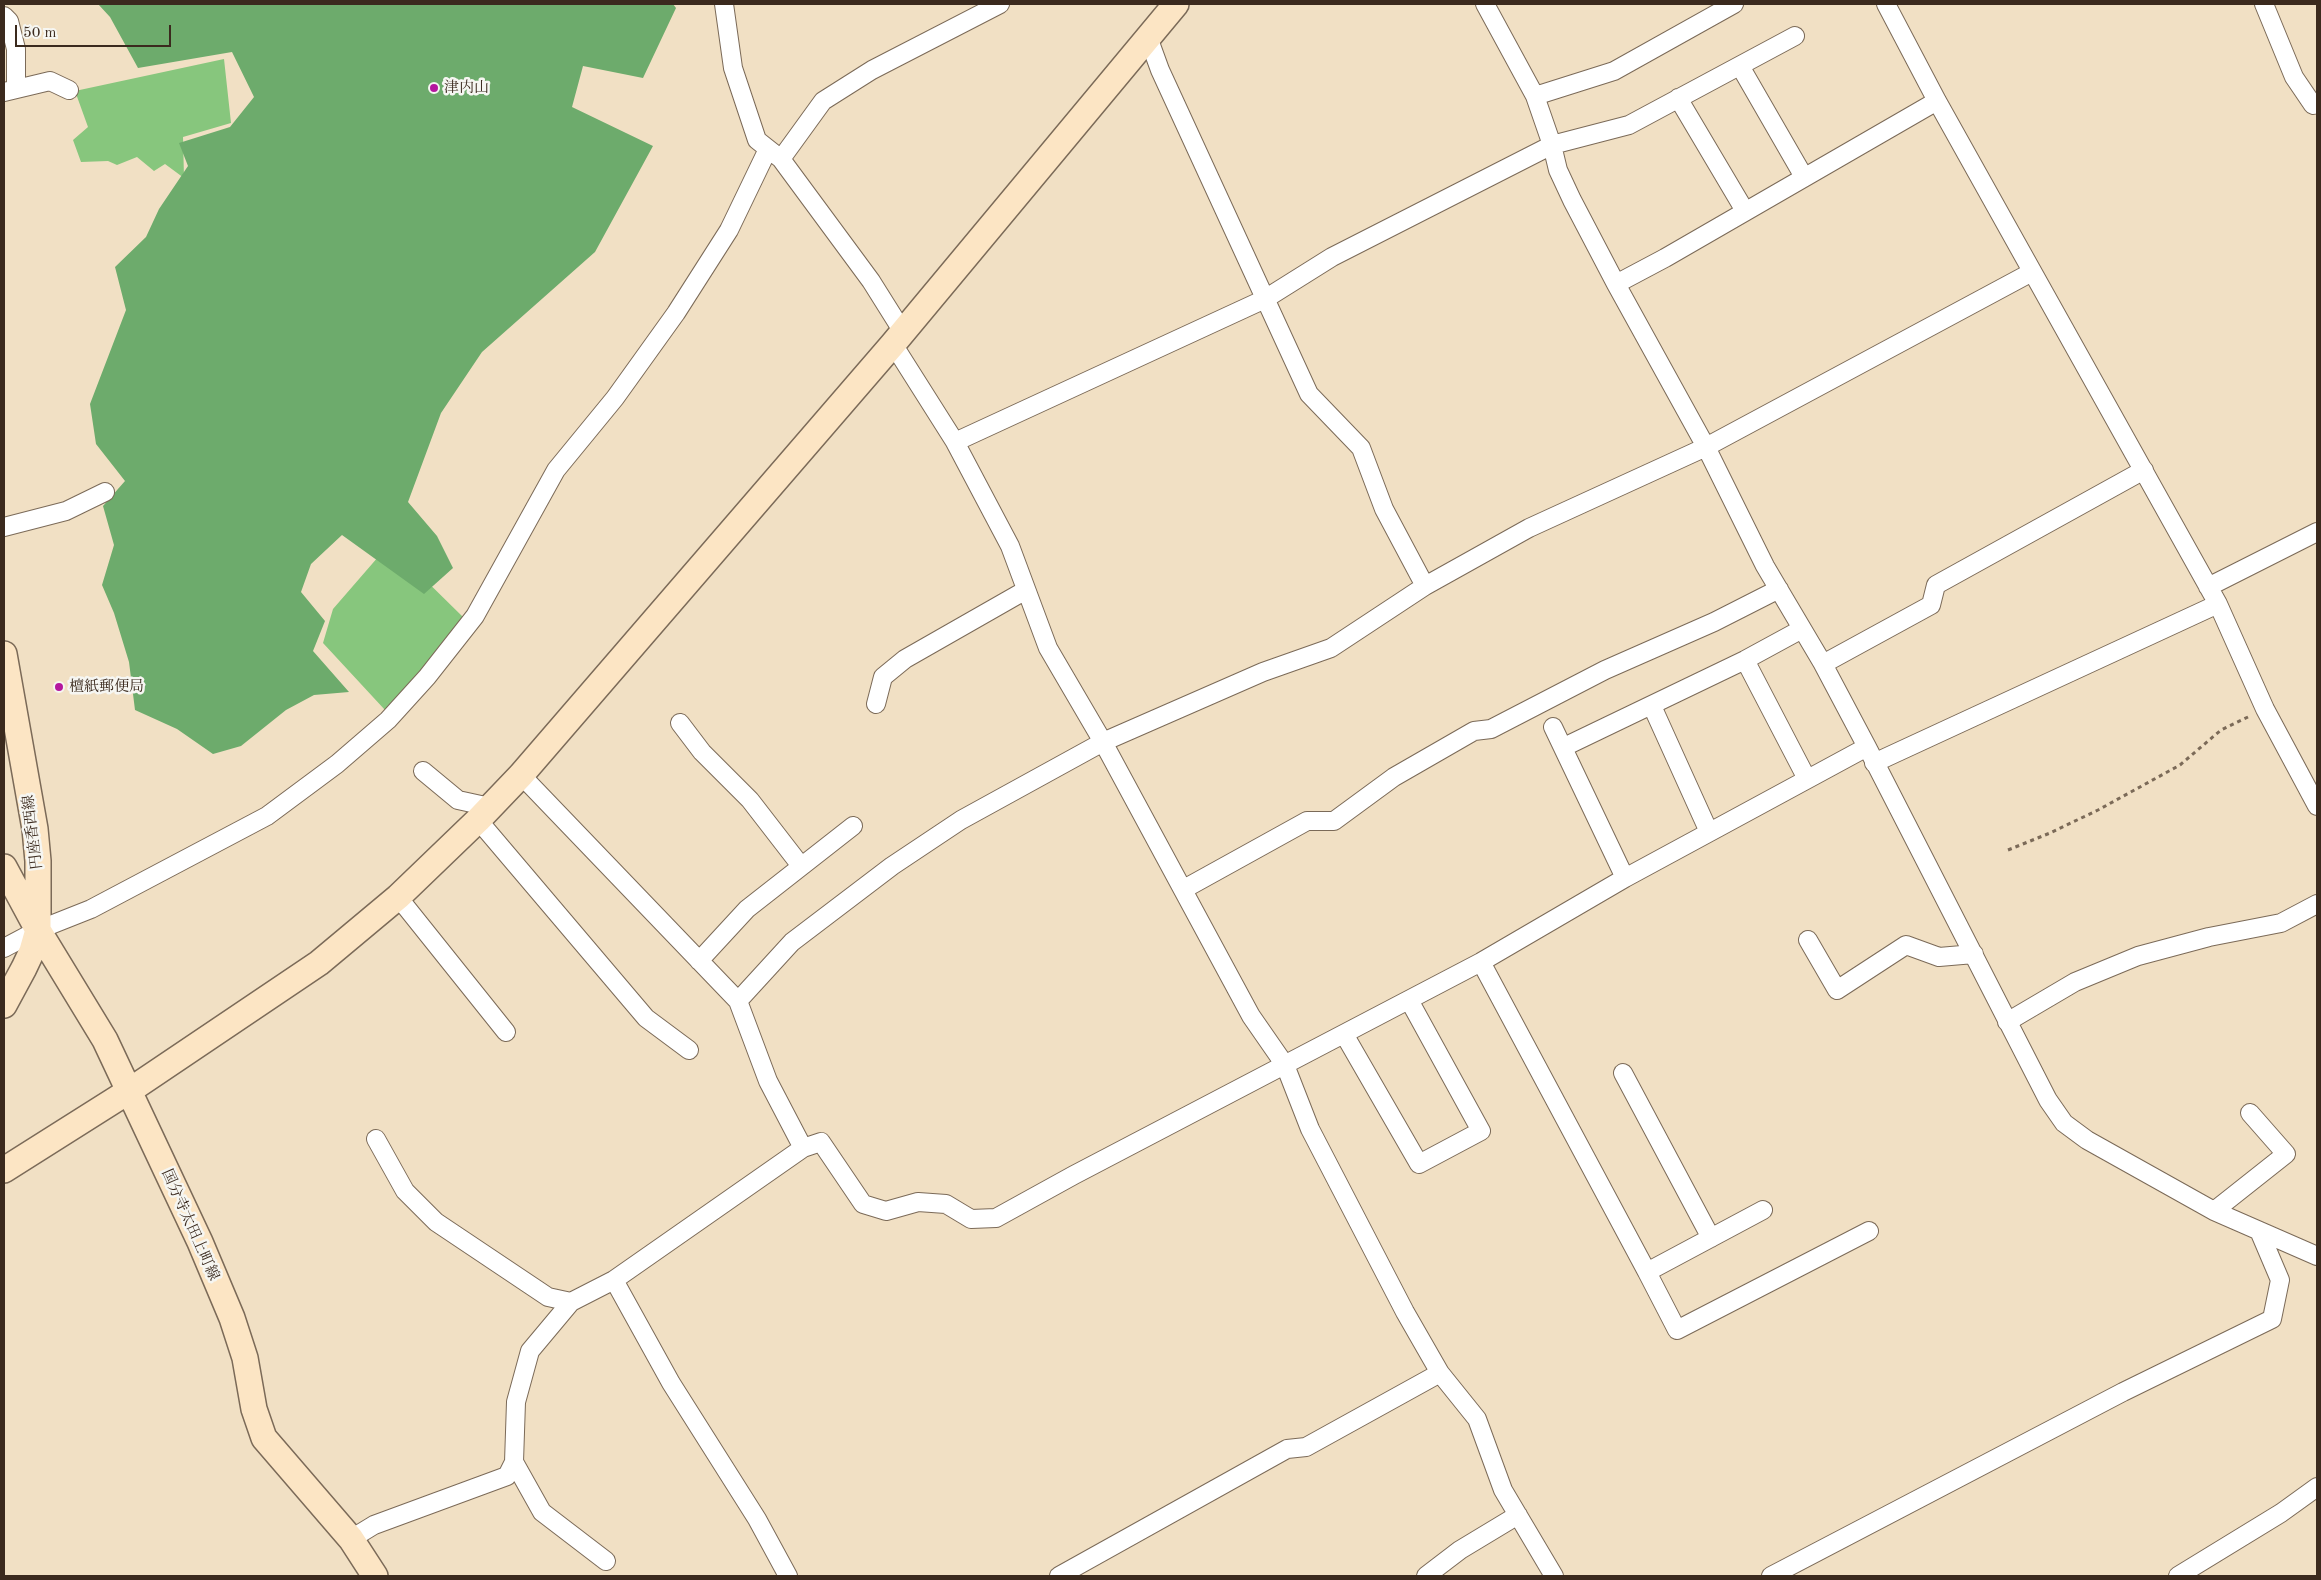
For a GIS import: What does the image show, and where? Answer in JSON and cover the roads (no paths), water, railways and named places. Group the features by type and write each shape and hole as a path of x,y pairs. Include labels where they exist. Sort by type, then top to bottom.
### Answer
{"street":[{"path":"724,4 732,68 757,140 774,154 871,281 898,338 1010,546 1048,648 1103,742 1251,1016 1285,1065 1310,1129 1405,1312 1440,1373 1477,1419 1504,1490 1554,1576"},
{"path":"4,948 38,930 91,909 267,816 337,764 388,720 427,677 475,616 556,470 615,398 676,313 729,230 774,154 823,101 872,70 1000,4"},
{"path":"4,1170 129,1091 319,963 398,897 484,814 521,775 898,338 1176,4"},
{"path":"1485,4 1535,96 1552,145 1558,170 1616,284 1706,447 1765,566 1823,664 2048,1100 2064,1123 2087,1140 2214,1212 2317,1256"},
{"path":"1535,96 1614,71 1734,4"},
{"path":"1886,4 1936,101 2218,604 2265,709 2317,806"},
{"path":"2264,4 2294,77 2313,105"},
{"path":"4,16 9,21 16,49 10,91 50,81 69,90"},
{"path":"955,442 1265,299 1332,257 1552,145 1629,125 1795,36"},
{"path":"1148,37 1160,70 1309,394 1361,448 1384,509 1425,586"},
{"path":"1740,66 1804,177"},
{"path":"1678,98 1745,211"},
{"path":"1616,284 1936,101"},
{"path":"738,1001 792,942 892,866 961,820 1103,742 1263,672 1331,648 1425,586 1529,528 1706,447 2032,272"},
{"path":"1823,664 1931,605 1936,585 2144,470"},
{"path":"4,526 66,511 105,492"},
{"path":"2208,587 2317,532"},
{"path":"1184,889 1307,820 1334,821 1394,777 1474,731 1491,729 1605,670 1714,622 1779,589"},
{"path":"876,704 883,677 905,659 1026,590"},
{"path":"351,1540 374,1525 507,1476 514,1462 516,1402 530,1351 571,1302 614,1280 803,1148 821,1142 863,1204 886,1211 918,1202 946,1204 971,1220 996,1218 1074,1175 1481,962 1625,878 1807,779 1870,755 2218,604"},
{"path":"1564,747 1745,660 1802,629"},
{"name":"円座香西線","path":"4,654 36,829 38,861 38,930 32,951 4,1005"},
{"path":"1745,660 1807,779"},
{"path":"1652,706 1709,832"},
{"path":"680,723 702,752 750,800 801,866"},
{"path":"1553,727 1625,878"},
{"path":"423,771 458,800 484,814 646,1018 690,1050"},
{"path":"521,775 646,903 738,1001 768,1081 803,1148"},
{"path":"699,961 747,908 853,826"},
{"name":"国分寺太田上町線","path":"4,867 38,930 105,1040 200,1242 232,1318 245,1358 254,1409 264,1438 351,1540 375,1576"},
{"path":"398,897 506,1032"},
{"path":"2007,1022 2076,982 2138,956 2208,937 2280,923 2317,904"},
{"path":"1808,940 1837,990 1906,946 1939,957 1974,954"},
{"path":"1481,962 1677,1330 1869,1231"},
{"path":"1344,1034 1419,1164 1481,1131 1409,1000"},
{"path":"1623,1073 1711,1238"},
{"path":"2214,1212 2286,1154 2250,1113"},
{"path":"376,1139 404,1192 436,1222 548,1297 571,1302"},
{"path":"1647,1272 1763,1210"},
{"path":"1771,1576 2123,1392 2272,1319 2280,1280 2260,1233"},
{"path":"614,1280 671,1383 757,1519 788,1576"},
{"path":"1059,1576 1287,1448 1306,1447 1440,1373"},
{"path":"514,1462 542,1512 606,1561"},
{"path":"2178,1576 2281,1513 2317,1487"},
{"path":"1426,1576 1460,1550 1518,1515"}],"place":[{"name":"津内山","path":"434,88"},
{"name":"檀紙郵便局","path":"59,687"}]}
